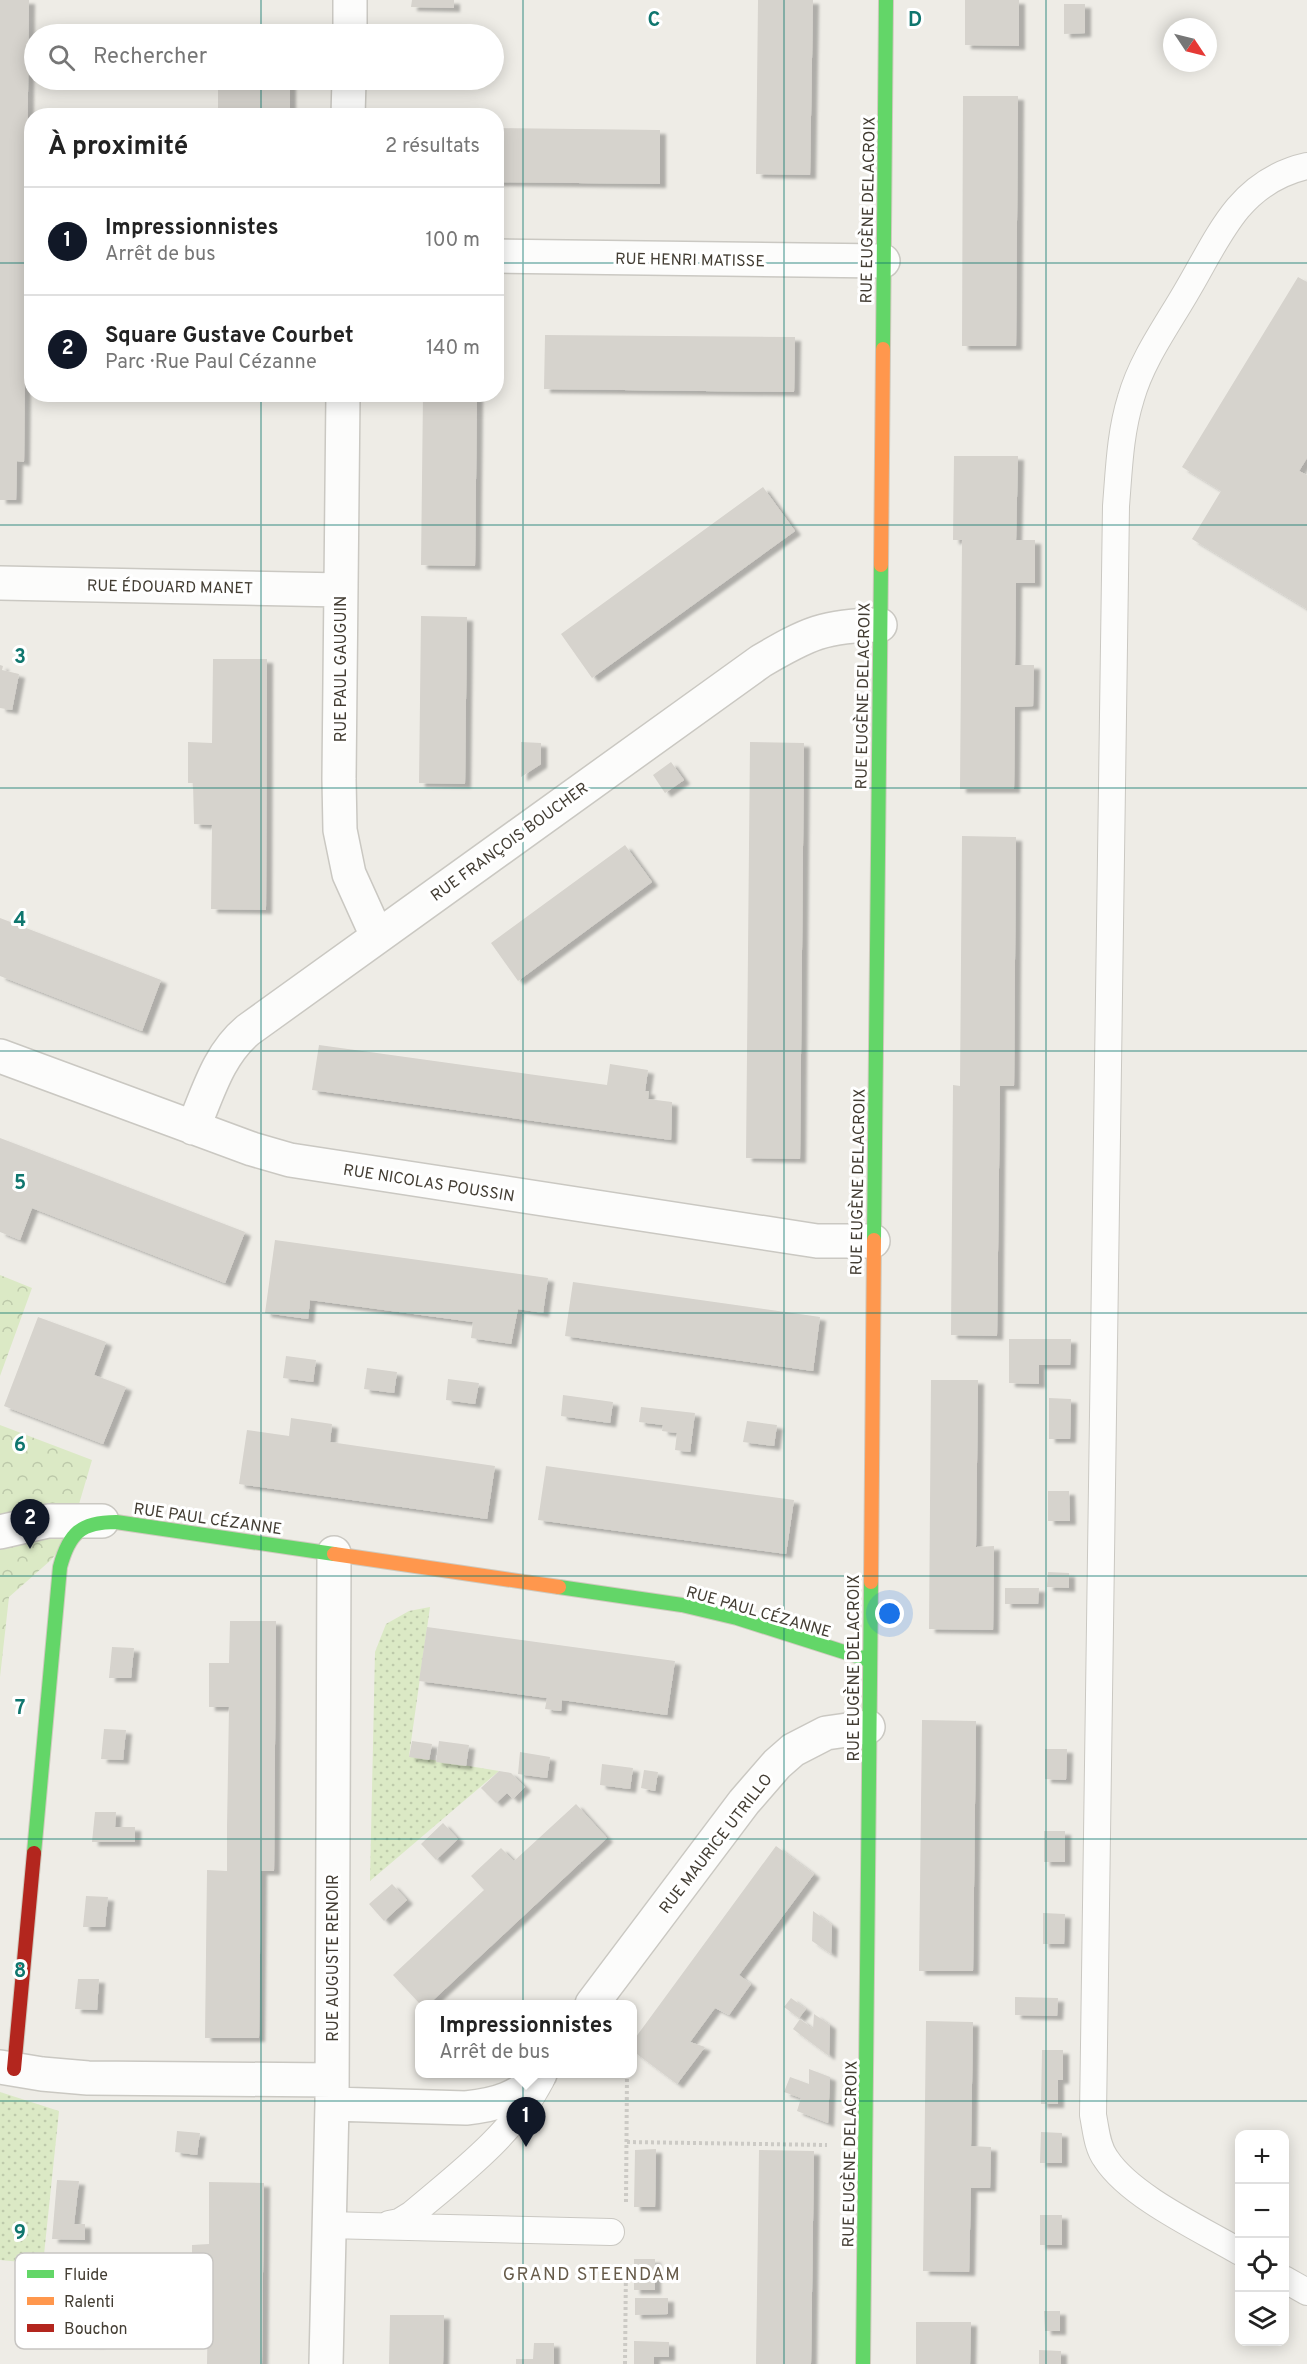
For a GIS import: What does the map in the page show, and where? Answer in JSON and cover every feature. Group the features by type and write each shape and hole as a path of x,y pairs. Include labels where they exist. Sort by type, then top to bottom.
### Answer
{"street":[{"path":"350,0 350,24"},
{"name":"RUE EUGÈNE DELACROIX","path":"863,2364 886,0"},
{"path":"348,108 349,90"},
{"name":"RUE HENRI MATISSE","path":"504,256 883,261"},
{"name":"RUE PAUL GAUGUIN","path":"343,402 340,830 349,874 377,936"},
{"name":"RUE ÉDOUARD MANET","path":"0,583 341,590"},
{"name":"RUE FRANÇOIS BOUCHER","path":"193,1128 222,1060 237,1039 377,936 761,661 801,637 820,631 851,625 879,625"},
{"name":"RUE NICOLAS POUSSIN","path":"0,1056 270,1155 312,1164 817,1241 873,1241"},
{"path":"0,1532 48,1521 102,1521"},
{"path":"102,1521 89,1524 69,1538 60,1567 7,2068 88,2078 332,2092 466,2108 484,2106 512,2097 537,2078"},
{"name":"RUE PAUL CÉZANNE","path":"102,1521 682,1605 737,1618 869,1660"},
{"name":"RUE AUGUSTE RENOIR","path":"326,2364 327,2225 332,2092 334,1553"},
{"name":"RUE MAURICE UTRILLO","path":"595,2000 749,1795 777,1764 793,1750 826,1733 868,1728"}],"lane":[{"path":"1235,2250 1148,2198 1123,2178 1106,2160 1098,2144 1093,2115 1116,506 1123,426 1141,370 1221,232 1238,208 1276,177 1307,166"},
{"path":"383,2226 399,2222 412,2214 495,2140 524,2107 539,2078"},
{"path":"327,2225 611,2232"},
{"path":"1289,2281 1307,2292"}],"path":[{"path":"627,2142 866,2146"}],"green space":[{"path":"0,1275 32,1288 0,1376"},
{"path":"0,1425 92,1460 69,1538 51,1560 9,1597 0,1677"},
{"path":"430,1607 409,1756 499,1771 370,1881 375,1652 386,1624 409,1611"},
{"path":"0,2092 59,2111 44,2253 15,2253 15,2261 0,2260"}],"building":[{"path":"0,0 29,0 29,24 24,24 24,90 28,90 28,108 24,108 24,462 17,461 16,500 0,500"},
{"path":"412,0 454,0 454,8 411,7"},
{"path":"758,0 813,0 810,175 756,174"},
{"path":"965,0 1019,0 1019,46 965,45"},
{"path":"1064,4 1085,4 1085,33 1064,34"},
{"path":"218,90 290,90 290,108 218,108"},
{"path":"963,96 1018,96 1016,346 962,346"},
{"path":"504,128 660,130 660,184 504,182"},
{"path":"1298,277 1307,282 1307,458 1299,471 1307,475 1307,609 1192,539 1221,491 1182,467"},
{"path":"545,335 795,337 794,392 544,389"},
{"path":"423,402 477,402 475,566 421,565"},
{"path":"954,456 1018,456 1016,540 1035,540 1035,583 1016,583 1015,665 1034,665 1033,706 1015,707 1014,789 960,789 962,540 953,540"},
{"path":"763,487 795,531 592,678 561,634"},
{"path":"421,616 467,617 465,784 419,783"},
{"path":"213,659 267,659 266,910 211,909 212,825 194,824 193,783 188,783 188,742 212,743"},
{"path":"0,665 3,666 2,670 19,674 12,710 0,708"},
{"path":"521,742 541,743 541,764 521,777"},
{"path":"750,742 804,743 800,1159 746,1158"},
{"path":"671,762 684,780 665,793 653,775"},
{"path":"962,836 1016,837 1014,1086 1000,1086 997,1336 951,1335 953,1085 960,1086"},
{"path":"625,845 652,882 518,981 491,943"},
{"path":"0,918 161,980 142,1031 0,976"},
{"path":"319,1045 607,1085 610,1064 648,1070 645,1091 649,1091 648,1099 672,1102 671,1140 312,1090"},
{"path":"0,1138 245,1232 225,1283 32,1208 20,1240 0,1232"},
{"path":"275,1240 548,1278 543,1313 518,1309 511,1344 471,1338 473,1322 310,1300 308,1319 265,1313"},
{"path":"573,1282 820,1317 813,1371 565,1336"},
{"path":"38,1317 106,1342 94,1375 126,1387 103,1444 4,1406"},
{"path":"1009,1339 1071,1339 1070,1365 1039,1365 1039,1384 1009,1383"},
{"path":"286,1356 316,1360 313,1382 283,1378"},
{"path":"367,1368 397,1372 394,1393 364,1389"},
{"path":"448,1379 479,1383 475,1404 446,1400"},
{"path":"931,1380 978,1380 976,1547 994,1546 993,1630 929,1629"},
{"path":"563,1395 613,1402 610,1423 561,1416"},
{"path":"1049,1398 1071,1399 1070,1439 1049,1439"},
{"path":"641,1407 695,1413 690,1452 675,1450 677,1433 662,1431 663,1425 639,1422"},
{"path":"291,1418 332,1424 330,1442 495,1466 487,1519 239,1484 247,1430 289,1436"},
{"path":"747,1421 777,1425 774,1446 743,1442"},
{"path":"546,1466 794,1500 786,1554 538,1520"},
{"path":"1048,1491 1069,1491 1070,1521 1048,1521"},
{"path":"1048,1572 1069,1573 1069,1588 1047,1587"},
{"path":"1005,1588 1039,1588 1038,1604 1005,1604"},
{"path":"230,1621 276,1621 274,1871 261,1871 259,2038 205,2038 207,1870 227,1871 229,1707 209,1707 209,1663 229,1663"},
{"path":"427,1627 675,1661 667,1715 562,1700 561,1711 545,1709 547,1698 419,1681"},
{"path":"112,1647 134,1648 131,1678 109,1678"},
{"path":"922,1720 976,1721 973,1971 919,1971"},
{"path":"104,1729 126,1730 123,1760 101,1759"},
{"path":"412,1741 432,1744 429,1760 409,1757"},
{"path":"439,1741 469,1745 466,1766 436,1762"},
{"path":"1045,1749 1067,1749 1066,1780 1045,1779"},
{"path":"520,1752 550,1757 547,1778 518,1774"},
{"path":"602,1764 633,1768 630,1789 600,1785"},
{"path":"644,1770 658,1772 655,1791 641,1788"},
{"path":"499,1771 511,1773 525,1787 513,1799 507,1793 496,1803 481,1788"},
{"path":"576,1804 607,1838 433,2000 416,2000 393,1975 484,1890 471,1876 501,1848 514,1861"},
{"path":"95,1812 116,1812 115,1827 135,1827 135,1842 92,1842"},
{"path":"443,1823 458,1839 436,1860 421,1844"},
{"path":"1044,1831 1065,1831 1065,1862 1044,1862"},
{"path":"776,1846 814,1874 739,1975 751,1984 729,2015 715,2008 690,2042 705,2047 677,2084 637,2054 637,2036"},
{"path":"392,1884 407,1900 384,1921 369,1904"},
{"path":"86,1896 108,1897 105,1927 83,1927"},
{"path":"813,1911 832,1925 831,1954 812,1941"},
{"path":"1043,1913 1065,1914 1064,1944 1043,1944"},
{"path":"78,1979 99,1979 97,2010 75,2009"},
{"path":"1015,1997 1058,1998 1057,2016 1015,2015"},
{"path":"791,1998 806,2009 799,2018 784,2007"},
{"path":"814,2014 830,2025 829,2056 793,2029 800,2019 813,2029"},
{"path":"926,2021 973,2022 971,2146 991,2147 990,2188 971,2188 969,2272 923,2271"},
{"path":"1042,2050 1063,2050 1063,2080 1058,2080 1058,2104 1041,2104"},
{"path":"809,2069 830,2077 828,2123 797,2111 801,2098 784,2092 790,2077 809,2084"},
{"path":"177,2131 200,2133 197,2155 175,2152"},
{"path":"1041,2132 1062,2133 1062,2163 1040,2163"},
{"path":"656,2149 655,2207 634,2207 635,2150"},
{"path":"759,2150 814,2151 811,2364 756,2364"},
{"path":"57,2180 79,2181 74,2224 85,2224 85,2240 52,2239"},
{"path":"209,2182 264,2183 262,2364 207,2364 207,2349 213,2349 213,2253 192,2253 192,2245 209,2244"},
{"path":"1040,2215 1062,2215 1062,2245 1040,2245"},
{"path":"634,2259 655,2259 655,2290 634,2290"},
{"path":"635,2298 668,2298 668,2314 635,2315"},
{"path":"1044,2311 1060,2311 1060,2331 1045,2331"},
{"path":"390,2315 444,2315 443,2364 389,2364"},
{"path":"916,2322 971,2322 970,2364 916,2364"},
{"path":"634,2341 669,2342 669,2357 654,2357 654,2364 634,2364"},
{"path":"534,2343 554,2343 554,2364 516,2364 516,2359 533,2359"},
{"path":"1039,2350 1061,2351 1061,2364 1039,2364"}],"traffic: fast":[{"path":"883,349 886,0"},
{"path":"874,1240 881,565"},
{"path":"34,1853 60,1567 72,1538 78,1532 94,1524 116,1522 334,1554"},
{"path":"863,2364 871,1582"},
{"path":"559,1587 682,1605 737,1618 869,1660"}],"traffic: slow":[{"path":"881,565 883,349"},
{"path":"871,1582 874,1240"},
{"path":"334,1554 559,1587"}],"traffic: jam":[{"path":"14,2069 34,1853"}],"place":[{"name":"Square Gustave Courbet","path":"30,1549"},
{"name":"Impressionnistes","path":"526,2147"}],"district":[{"name":"GRAND STEENDAM","path":"592,2274"}]}
